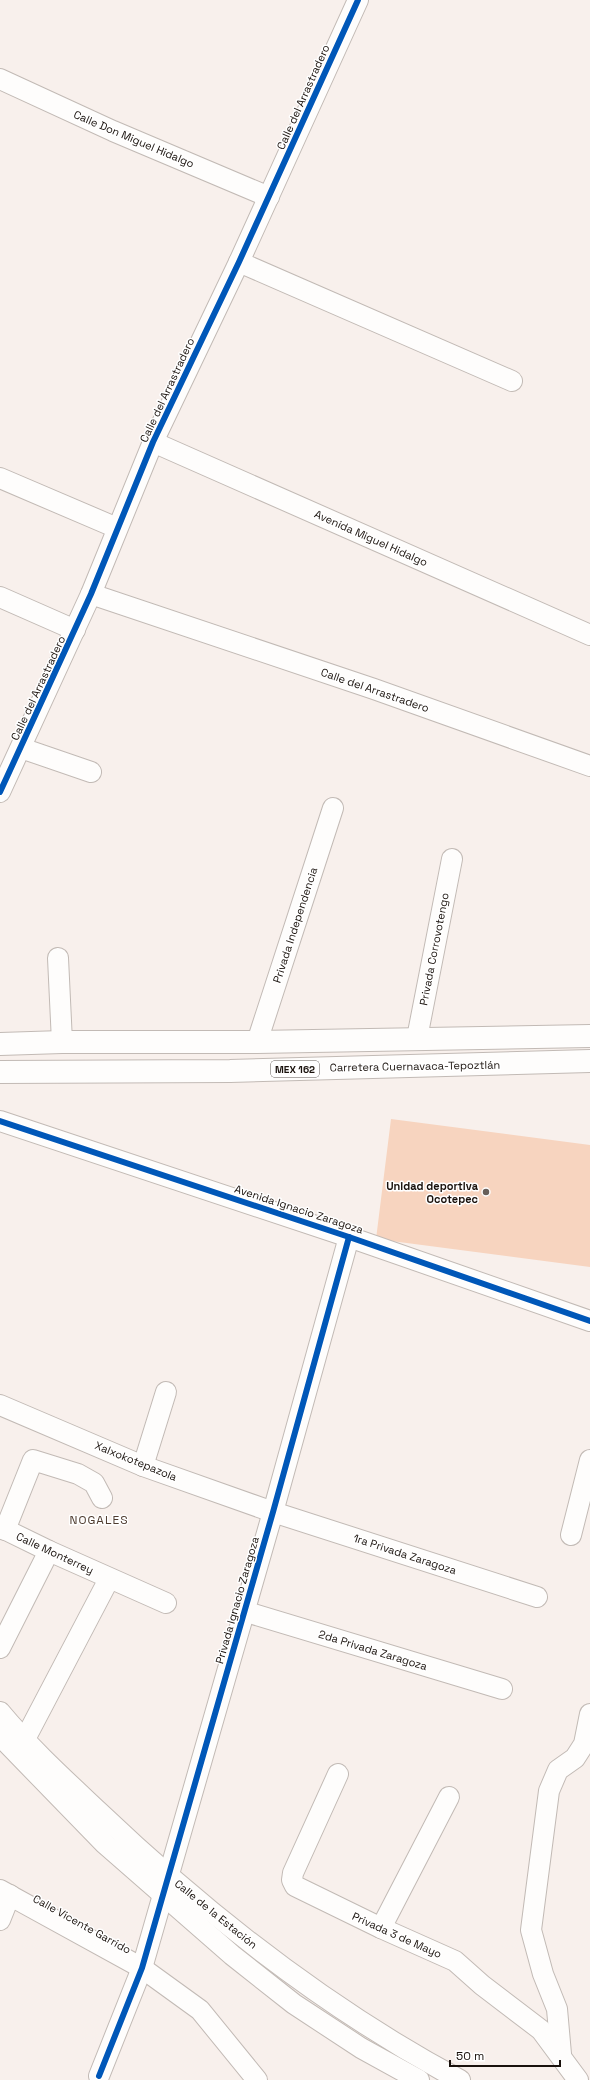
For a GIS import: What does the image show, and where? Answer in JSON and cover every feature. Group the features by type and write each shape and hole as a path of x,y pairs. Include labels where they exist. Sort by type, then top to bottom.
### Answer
{"main road":[{"path":"0,1044 62,1042 258,1042 590,1036"},
{"name":"Carretera Cuernavaca-Tepoztlán","path":"0,1072 230,1070 590,1061"}],"street":[{"name":"Calle del Arrastradero","path":"0,792 22,748 91,594 153,442 269,197 354,1"},
{"name":"Calle Don Miguel Hidalgo","path":"0,79 113,131 269,197"},
{"path":"239,262 512,381"},
{"name":"Avenida Miguel Hidalgo","path":"153,442 590,635"},
{"path":"0,478 117,528"},
{"name":"Calle del Arrastradero","path":"91,594 374,689 590,766"},
{"path":"0,597 75,630"},
{"path":"22,748 91,772"},
{"name":"Privada Independencia","path":"258,1042 333,808"},
{"name":"Privada Corrovotengo","path":"417,1038 452,859"},
{"path":"58,958 62,1042"},
{"name":"Avenida Ignacio Zaragoza","path":"0,1121 350,1236 590,1321"},
{"name":"Privada Ignacio Zaragoza","path":"99,2076 142,1968 273,1512 350,1236"},
{"path":"143,1466 166,1392"},
{"name":"Xalxokotepazola","path":"0,1405 143,1466 273,1512"},
{"path":"3,1528 33,1460 78,1474 94,1483 102,1498"},
{"path":"571,1535 590,1460"},
{"name":"1ra Privada Zaragoza","path":"273,1512 537,1597"},
{"name":"Calle Monterrey","path":"3,1528 109,1579 166,1603"},
{"path":"0,1648 49,1551"},
{"path":"24,1741 109,1579"},
{"name":"2da Privada Zaragoza","path":"244,1611 502,1689"},
{"name":"Calle de la Estación","path":"0,1712 24,1741 169,1876 248,1941 337,2005 460,2080"},
{"path":"560,2054 557,2009 543,1974 531,1930 549,1791 558,1770 576,1758 584,1744 590,1714"},
{"name":"Calle de la Estación","path":"0,1736 106,1844 162,1895 294,2004 361,2048 418,2080"},
{"name":"Privada 3 de Mayo","path":"338,1774 293,1873 292,1880 295,1886 381,1928 455,1961 482,1985 541,2030 578,2080"},
{"path":"381,1928 449,1797"},
{"path":"0,1920 5,1893"},
{"name":"Calle Vicente Garrido","path":"5,1893 142,1968 200,2010 255,2080"}],"shaded area":[{"name":"Unidad deportiva Ocotepec","path":"391,1119 590,1145 590,1267 376,1239"}],"cycle path":[{"path":"0,792 91,594 153,442 239,262 358,0"},
{"path":"0,1121 349,1237 590,1321"},
{"path":"99,2076 142,1968 273,1512 349,1237"}],"place":[{"name":"Unidad deportiva Ocotepec","path":"486,1192"}],"district":[{"name":"NOGALES","path":"99,1520"}]}
